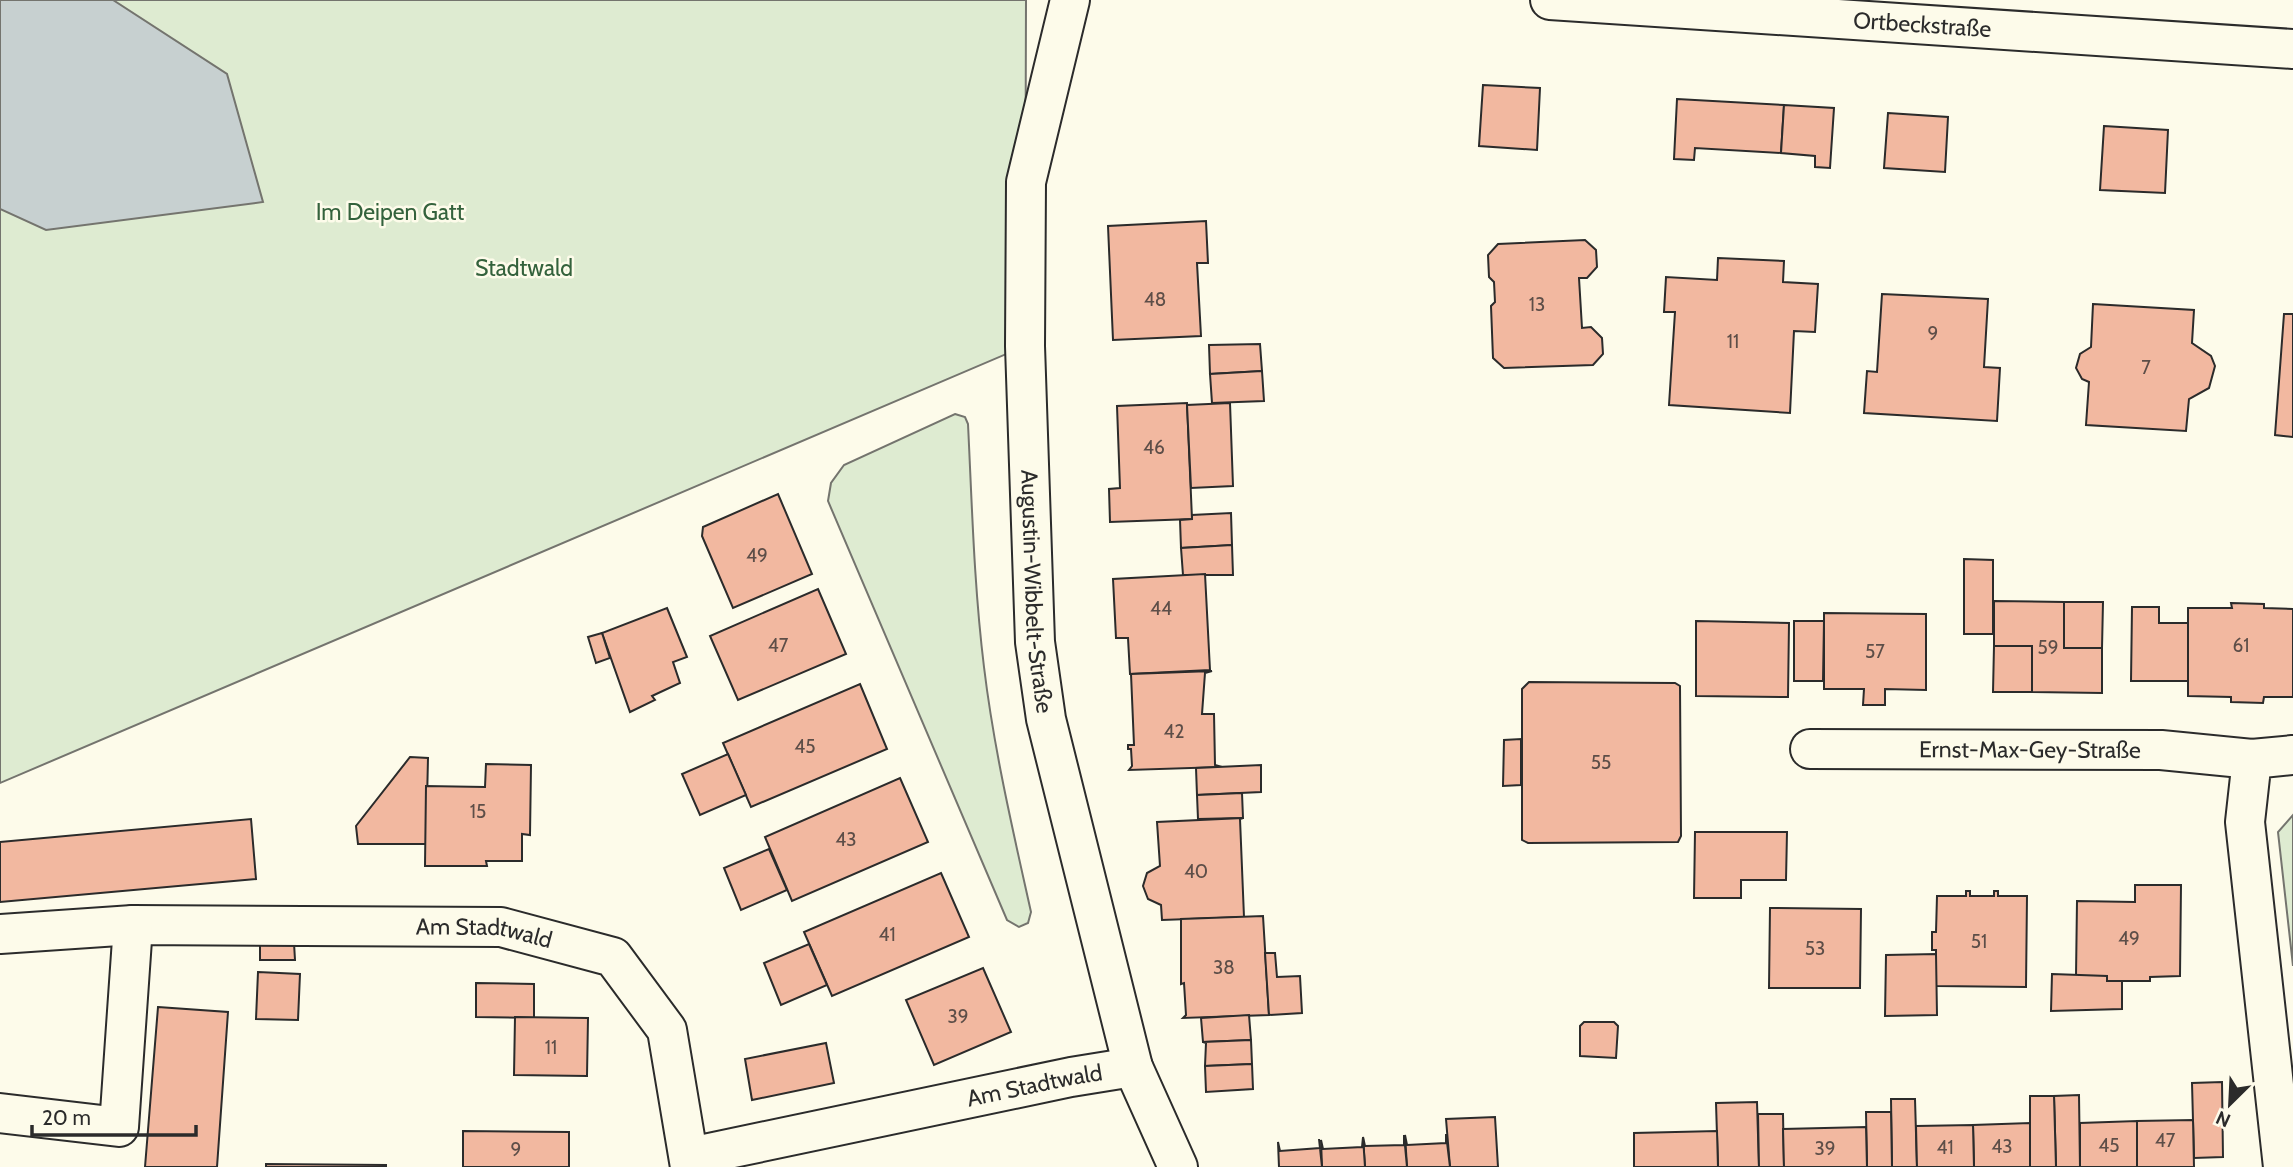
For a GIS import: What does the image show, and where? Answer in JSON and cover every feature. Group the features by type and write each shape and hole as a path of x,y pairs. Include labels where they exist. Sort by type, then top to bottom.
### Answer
{"street":[{"name":"Augustin-Wibbelt-Straße","path":"1070,0 1026,182 1025,346 1035,642 1046,719 1133,1067 1178,1167"},
{"name":"Ortbeckstraße","path":"1550,0 2293,49"},
{"name":"Ernst-Max-Gey-Straße","path":"1810,749 2161,750 2252,759 2293,755"},
{"path":"2252,759 2245,822 2283,1167"},
{"name":"Am Stadtwald","path":"0,934 132,925 501,926 613,957 667,1030 690,1162 1071,1077 1133,1067"},
{"path":"0,1113 119,1128 132,925"}],"green space":[{"name":"Stadtwald","path":"0,0 1026,0 1025,346 0,783"},
{"path":"955,414 965,417 968,424 976,576 988,698 1031,912 1028,923 1019,927 1007,920 828,501 831,483 844,465"},
{"path":"2293,815 2293,966 2278,832"}],"shaded area":[{"path":"0,0 113,0 227,74 263,202 46,230 0,209"}],"building":[{"path":"1483,85 1540,88 1537,150 1479,146"},
{"path":"1677,99 1784,105 1781,153 1695,148 1694,160 1674,159"},
{"path":"1784,105 1834,108 1830,168 1815,167 1815,156 1781,153"},
{"path":"1888,113 1948,117 1945,172 1884,168"},
{"path":"2104,126 2168,130 2165,193 2100,190"},
{"path":"1206,221 1208,263 1197,263 1201,336 1113,340 1108,226"},
{"path":"1585,240 1596,250 1597,267 1587,278 1579,278 1582,328 1591,327 1602,338 1603,354 1593,365 1504,368 1493,358 1491,306 1495,302 1494,282 1489,277 1488,255 1498,244"},
{"path":"1718,258 1784,261 1783,282 1818,284 1815,332 1794,331 1790,413 1669,405 1675,312 1664,312 1666,277 1717,280"},
{"path":"1882,294 1988,299 1984,367 2000,368 1997,421 1864,413 1867,371 1877,372"},
{"path":"2093,304 2194,310 2192,343 2211,356 2215,366 2209,388 2189,399 2186,431 2086,425 2089,382 2082,379 2076,368 2080,354 2091,347"},
{"path":"2284,314 2293,314 2293,437 2275,435"},
{"path":"1260,344 1262,371 1210,374 1209,345"},
{"path":"1262,371 1264,401 1212,403 1210,374"},
{"path":"1187,403 1192,519 1110,522 1109,489 1120,488 1117,406"},
{"path":"1230,403 1233,486 1191,488 1187,405"},
{"path":"778,494 812,574 733,608 702,536 703,527"},
{"path":"1231,513 1232,545 1181,548 1180,520 1192,519 1192,515"},
{"path":"1232,545 1233,575 1183,575 1181,548"},
{"path":"1964,559 1993,560 1993,634 1964,634"},
{"path":"1205,574 1210,670 1130,674 1128,638 1116,638 1113,579"},
{"path":"818,589 846,654 738,700 710,636"},
{"path":"1994,601 2064,602 2064,648 2102,648 2102,693 2032,692 2032,646 1994,646"},
{"path":"2064,602 2103,602 2102,648 2064,648"},
{"path":"2231,603 2264,604 2264,608 2293,609 2293,697 2264,697 2263,703 2231,702 2231,697 2188,696 2188,608 2232,608"},
{"path":"2132,607 2159,607 2159,623 2188,623 2188,681 2131,681"},
{"path":"667,608 687,657 673,662 680,683 652,696 655,700 630,712 602,633"},
{"path":"1824,613 1926,614 1926,690 1885,689 1885,705 1863,705 1864,689 1824,689"},
{"path":"1696,621 1789,623 1788,697 1696,696"},
{"path":"1794,621 1824,621 1823,681 1794,681"},
{"path":"602,633 610,658 596,663 588,637"},
{"path":"1994,646 2032,646 2032,692 1993,692"},
{"path":"1212,671 1205,673 1202,714 1214,714 1215,765 1222,767 1129,770 1132,766 1131,749 1128,749 1128,745 1134,745 1131,674"},
{"path":"1529,682 1675,683 1680,686 1681,836 1678,842 1528,843 1522,840 1522,689"},
{"path":"860,684 887,749 751,807 723,743"},
{"path":"1521,739 1521,785 1503,786 1504,740"},
{"path":"728,754 746,795 700,815 682,774"},
{"path":"410,757 428,758 426,844 358,844 356,826"},
{"path":"486,764 531,765 530,835 522,834 522,861 486,861 487,866 425,866 426,786 485,787"},
{"path":"1261,765 1261,792 1197,795 1196,768"},
{"path":"900,778 928,842 792,901 765,837"},
{"path":"1242,793 1243,818 1198,819 1197,795"},
{"path":"1243,818 1240,819 1244,917 1162,920 1161,905 1148,899 1143,886 1147,873 1160,866 1157,822"},
{"path":"251,819 256,879 0,902 0,842"},
{"path":"1695,832 1787,832 1786,880 1741,880 1741,898 1694,898"},
{"path":"769,849 787,890 741,910 724,868"},
{"path":"941,873 969,937 832,996 804,932"},
{"path":"2135,885 2181,885 2180,976 2150,977 2150,981 2107,981 2107,976 2076,976 2077,901 2135,902"},
{"path":"1966,891 1970,891 1970,896 1994,896 1994,891 1998,891 1998,896 2027,896 2026,987 1936,986 1936,950 1932,950 1932,932 1936,932 1937,896 1966,896"},
{"path":"1770,908 1861,909 1860,988 1769,988"},
{"path":"1263,916 1269,1015 1183,1018 1186,1015 1184,983 1181,984 1181,919"},
{"path":"294,943 295,960 260,960 260,944"},
{"path":"809,944 827,985 781,1005 764,963"},
{"path":"1265,953 1275,953 1277,977 1300,976 1302,1013 1269,1015"},
{"path":"1936,954 1937,1015 1885,1016 1886,955"},
{"path":"983,968 1011,1032 934,1065 906,1000"},
{"path":"258,972 300,974 298,1020 256,1019"},
{"path":"2052,974 2107,976 2107,981 2122,981 2122,1009 2051,1011"},
{"path":"476,983 534,984 534,1018 476,1017"},
{"path":"158,1007 228,1012 217,1167 145,1167"},
{"path":"1249,1015 1251,1040 1203,1042 1201,1018"},
{"path":"515,1017 588,1018 587,1076 514,1075"},
{"path":"1584,1022 1614,1022 1618,1026 1616,1058 1580,1056 1580,1026"},
{"path":"1251,1040 1252,1064 1205,1066 1206,1043 1203,1042"},
{"path":"826,1043 834,1083 752,1100 745,1059"},
{"path":"1252,1064 1253,1089 1206,1092 1205,1066"},
{"path":"2222,1082 2223,1157 2194,1158 2192,1083"},
{"path":"2079,1095 2080,1167 2056,1167 2054,1096"},
{"path":"2030,1096 2054,1096 2056,1167 2030,1167"},
{"path":"1891,1099 1915,1099 1917,1167 1892,1167"},
{"path":"1757,1102 1759,1167 1718,1167 1716,1103"},
{"path":"1866,1112 1891,1112 1892,1167 1867,1167"},
{"path":"1758,1114 1783,1114 1784,1167 1759,1167"},
{"path":"1495,1117 1498,1167 1450,1167 1446,1119"},
{"path":"2193,1120 2194,1167 2137,1167 2137,1121"},
{"path":"2137,1121 2137,1167 2080,1167 2080,1123"},
{"path":"2030,1123 2030,1167 1974,1167 1973,1125"},
{"path":"1973,1125 1974,1167 1917,1167 1916,1126"},
{"path":"1866,1127 1867,1167 1784,1167 1783,1129"},
{"path":"463,1131 569,1132 569,1167 463,1167"},
{"path":"1717,1131 1718,1167 1634,1167 1634,1133"},
{"path":"1446,1134 1450,1167 1407,1167 1405,1135 1407,1145 1446,1143"},
{"path":"1404,1135 1407,1167 1365,1167 1363,1137 1365,1146 1404,1145"},
{"path":"1363,1137 1365,1167 1322,1167 1321,1140 1323,1149 1362,1147"},
{"path":"1278,1142 1280,1151 1320,1148 1322,1167 1279,1167"},
{"path":"266,1164 386,1165 386,1167 266,1167"}],"park label":[{"name":"Im Deipen Gatt","path":"390,212"}]}
